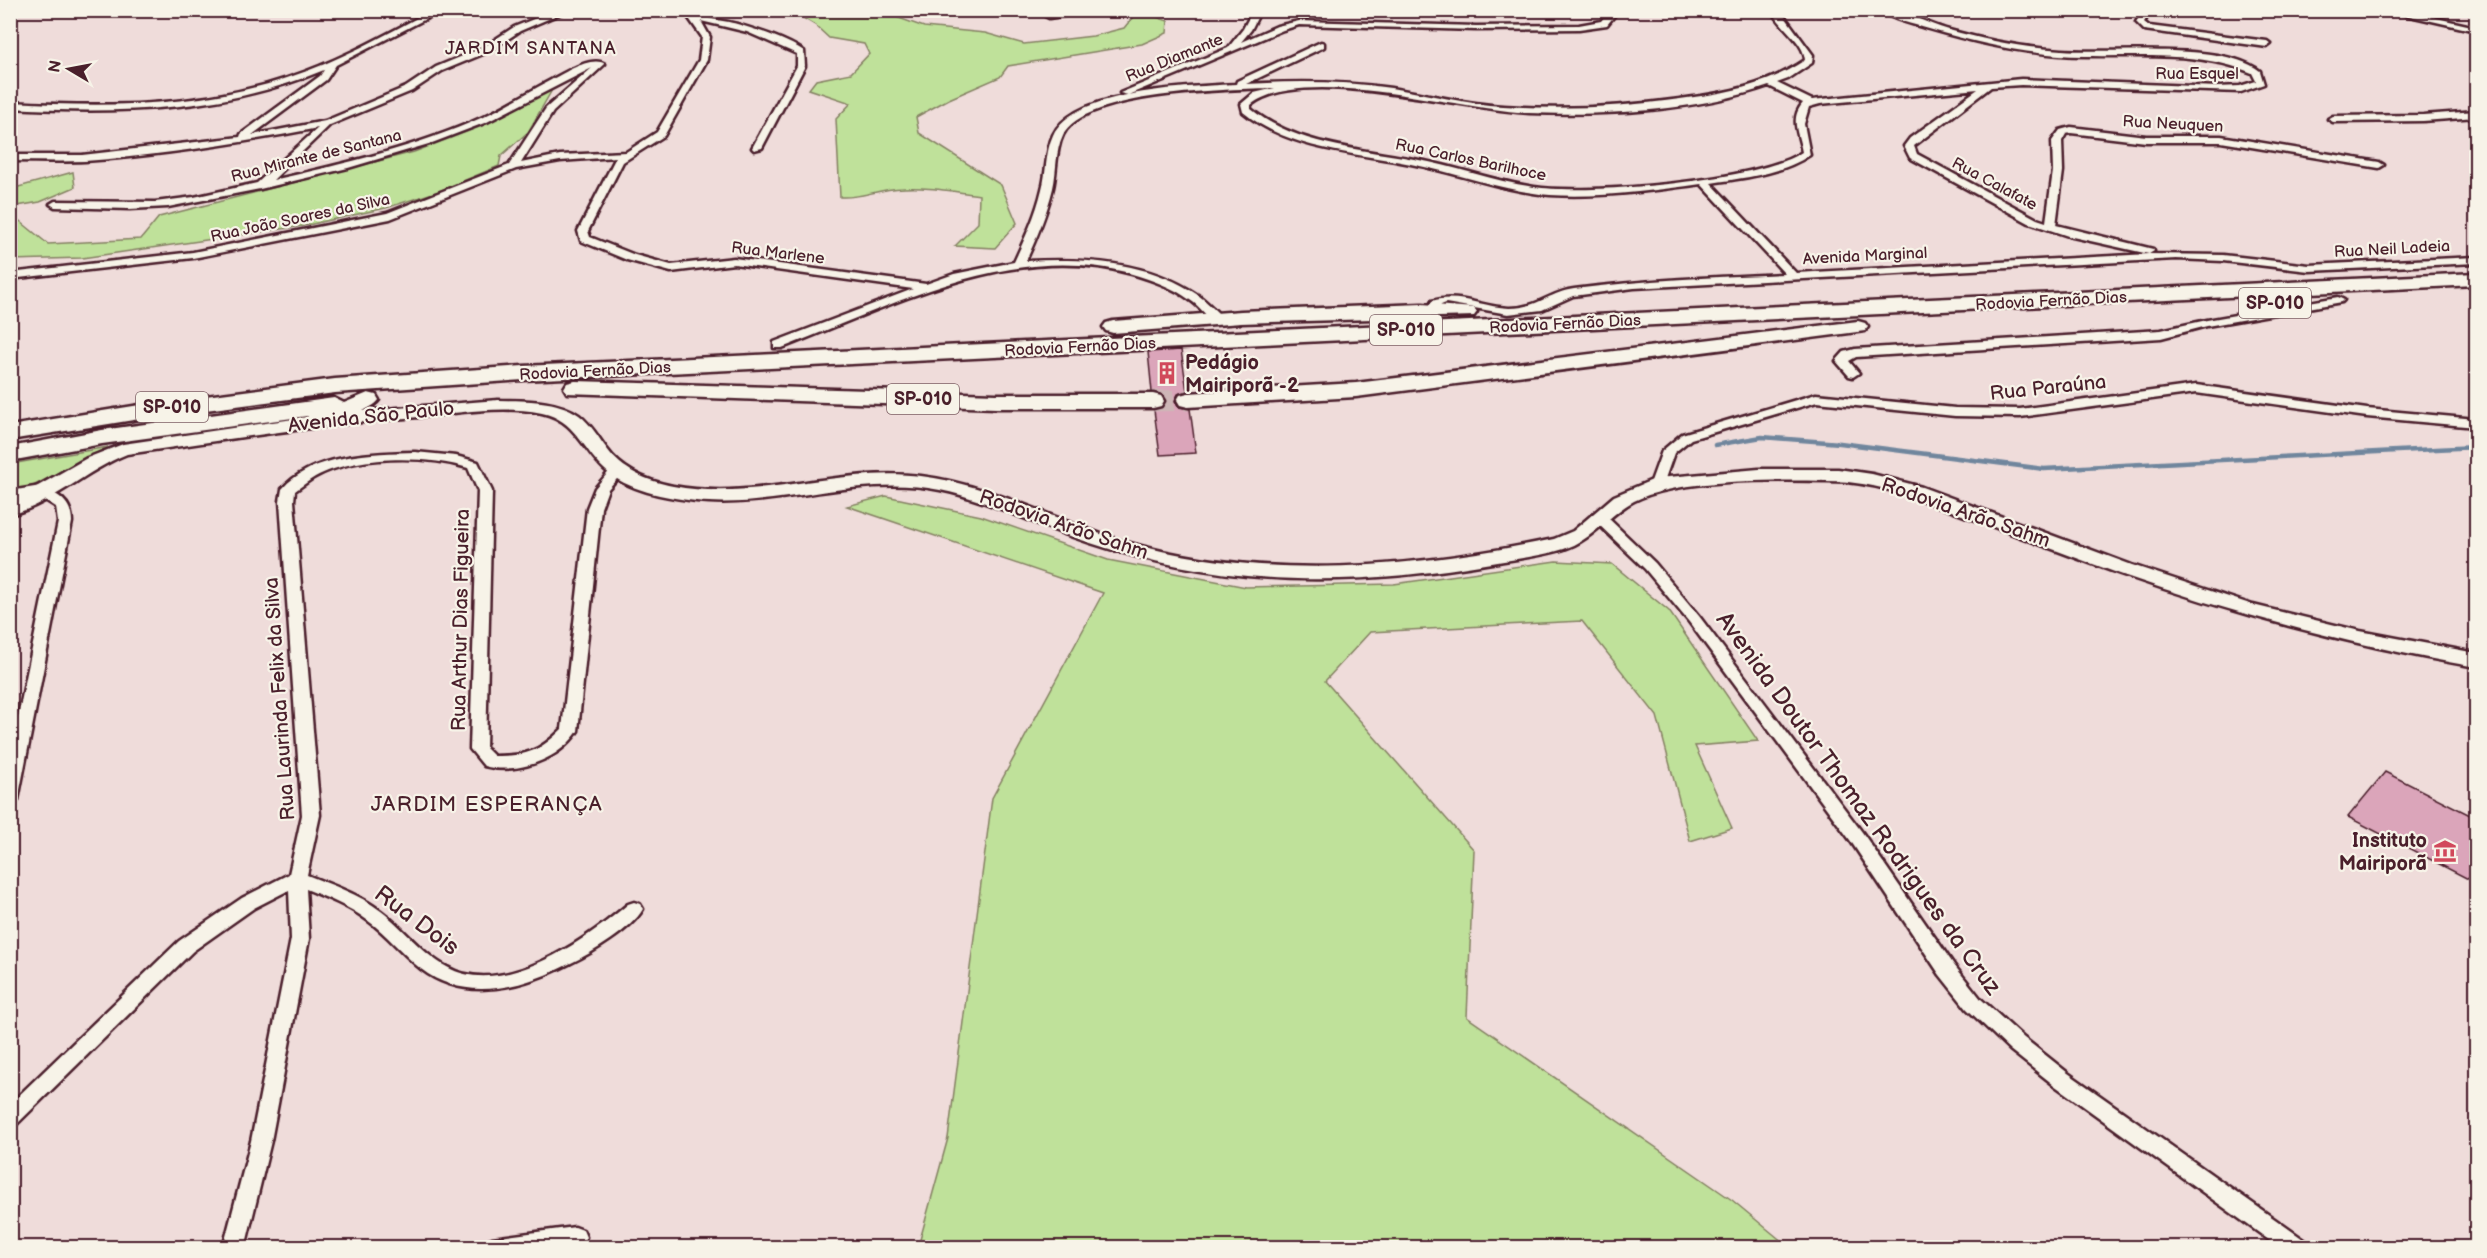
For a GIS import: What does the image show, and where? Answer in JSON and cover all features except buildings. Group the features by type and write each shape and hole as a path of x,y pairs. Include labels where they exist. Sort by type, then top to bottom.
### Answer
{"highway":[{"name":"Rodovia Fernão Dias","path":"10,433 175,407 335,386 523,373 2476,279"},
{"name":"Rodovia Fernão Dias","path":"1188,400 1356,390 1822,330 1897,323 2476,293"},
{"path":"335,386 371,378 467,367 778,345 1084,329 1218,319 1433,310 1489,314 1534,324"},
{"name":"Rodovia Fernão Dias","path":"10,454 102,437 368,400 471,391 595,387 996,401 1153,401"},
{"path":"10,463 350,409 368,400"},
{"path":"10,498 41,493"}],"street":[{"path":"10,105 106,108 179,104 288,81 332,64 439,10"},
{"path":"10,158 93,157 239,140 327,123 409,89 439,69 485,50 517,29 565,10"},
{"path":"1050,16 1098,10"},
{"path":"1228,51 1247,30 1257,10"},
{"name":"Rua Diamante","path":"1095,107 1280,28 1299,23 1476,28 1579,27 1604,23 1615,10"},
{"path":"1019,264 1036,227 1050,177 1053,144 1058,133 1067,122 1095,107 1141,97 1234,86 1300,84 1381,89 1502,109 1554,110 1687,101 1770,83 1804,66 1810,55 1779,21 1776,10"},
{"name":"Rua Esquel","path":"1810,103 1990,84 2040,83 2218,90 2241,89 2261,82 2256,71 2223,59 2037,50 1919,23 1882,10"},
{"path":"2148,10 2140,22 2147,28 2267,44"},
{"path":"2387,10 2476,29"},
{"path":"691,14 721,21 787,45 801,53 801,66 757,148"},
{"name":"Rua Marlene","path":"691,14 707,43 702,60 661,134 624,154 615,165 583,235 590,242 667,268 682,269 717,261 734,261 928,288"},
{"path":"1234,86 1321,45"},
{"path":"239,140 323,78 332,64"},
{"name":"Rua Mirante de Santana","path":"55,204 157,205 260,186 362,162 435,138 504,111 588,64 601,64 549,110 513,167"},
{"path":"1770,83 1810,103"},
{"name":"Rua Carlos Barilhoce","path":"1300,84 1257,95 1246,104 1246,110 1269,126 1311,140 1536,190 1587,192 1703,181 1786,167 1804,158 1806,147 1799,131 1803,108 1810,103"},
{"name":"Rua Calafate","path":"1990,84 1912,140 1910,151 1920,162 1982,191 2019,214 2050,227 2176,256"},
{"path":"2333,119 2423,118 2476,114"},
{"path":"260,186 317,135 327,123"},
{"name":"Rua Neuquen","path":"2050,227 2049,219 2058,171 2057,141 2063,132 2071,130 2146,140 2221,139 2379,165"},
{"name":"Rua João Soares da Silva","path":"10,276 193,255 390,216 513,167 560,158 624,154"},
{"path":"1703,181 1792,275"},
{"name":"Avenida Marginal","path":"1433,310 1436,303 1446,300 1508,311 1538,308 1570,293 1599,288 1792,275 2176,256 2215,257 2309,268"},
{"name":"Rua Neil Ladeia","path":"2309,268 2476,260"},
{"path":"778,345 988,267 1019,264 1085,265 1156,278 1191,293 1218,319"},
{"path":"1853,373 1842,361 1848,355 1855,353 2161,334 2207,323 2338,300"},
{"name":"Rua Paraúna","path":"1658,484 1667,451 1679,440 1696,432 1816,398 1955,412 2020,413 2153,393 2196,389 2367,413 2476,423"},
{"name":"Avenida São Paulo","path":"10,509 101,457 123,449 277,426 456,407 525,406 566,415 586,432 617,471"},
{"name":"Rua Arthur Dias Figueira","path":"416,456 453,457 472,465 484,491 478,749 490,762 518,762 542,756 570,731 594,508 602,488 617,471"},
{"name":"Rua Laurinda Felix da Silva","path":"234,1248 261,1141 300,939 297,878 311,815 287,501 289,489 311,473 335,465 416,456"},
{"name":"Rodovia Arão Sahm","path":"617,471 673,492 718,498 866,482 917,481 980,495 1091,537 1146,553 1227,568 1324,574 1429,567 1560,544 1580,535 1621,500 1658,484 1807,473 1872,480 1960,506 2193,593 2306,626 2427,653 2476,660"},
{"path":"10,800 65,522 66,511 63,504 41,493"},
{"name":"Avenida Doutor Thomaz Rodrigues da Cruz","path":"1600,518 1650,566 1694,620 1857,836 1947,970 1974,1004 2061,1079 2298,1248"},
{"path":"10,1118 186,945 240,908 297,878"},
{"name":"Rua Dois","path":"297,878 367,911 433,968 450,977 466,980 508,978 557,963 602,936 634,909"},
{"path":"492,1248 575,1237"}],"green space":[{"path":"779,11 895,11 896,17 924,27 985,33 1024,44 1093,36 1124,28 1133,17 1145,13 1168,21 1167,33 1142,44 1008,66 1000,77 949,99 916,117 919,133 1001,185 1017,223 995,248 955,246 978,223 979,195 930,188 905,188 840,197 836,119 851,103 809,89 816,80 851,73 869,54 864,44 829,38 815,25 795,13"},
{"path":"581,73 552,90 528,132 501,156 499,166 439,191 386,208 303,226 82,258 11,260 10,213 48,244 141,239 159,217 414,152 482,126 556,84"},
{"path":"73,172 75,187 40,202 11,207 11,189"},
{"path":"108,447 33,486 11,493 11,464"},
{"path":"886,496 981,516 1108,560 1246,587 1394,584 1556,561 1612,564 1669,611 1758,741 1695,746 1732,828 1690,841 1657,716 1582,621 1370,632 1325,681 1474,850 1467,1017 1732,1200 1789,1247 918,1247 948,1138 992,798 1103,593 847,506"}],"waterway":[{"path":"1715,445 1762,437 1840,443 2044,469 2476,447"}],"tunnel":[{"path":"1153,401 1188,400"}],"place":[{"name":"Pedágio Mairiporã -2","path":"1167,373"},
{"name":"Instituto Mairiporã","path":"2445,851"}],"district":[{"name":"JARDIM SANTANA","path":"531,48"},
{"name":"JARDIM ESPERANÇA","path":"487,804"}]}
